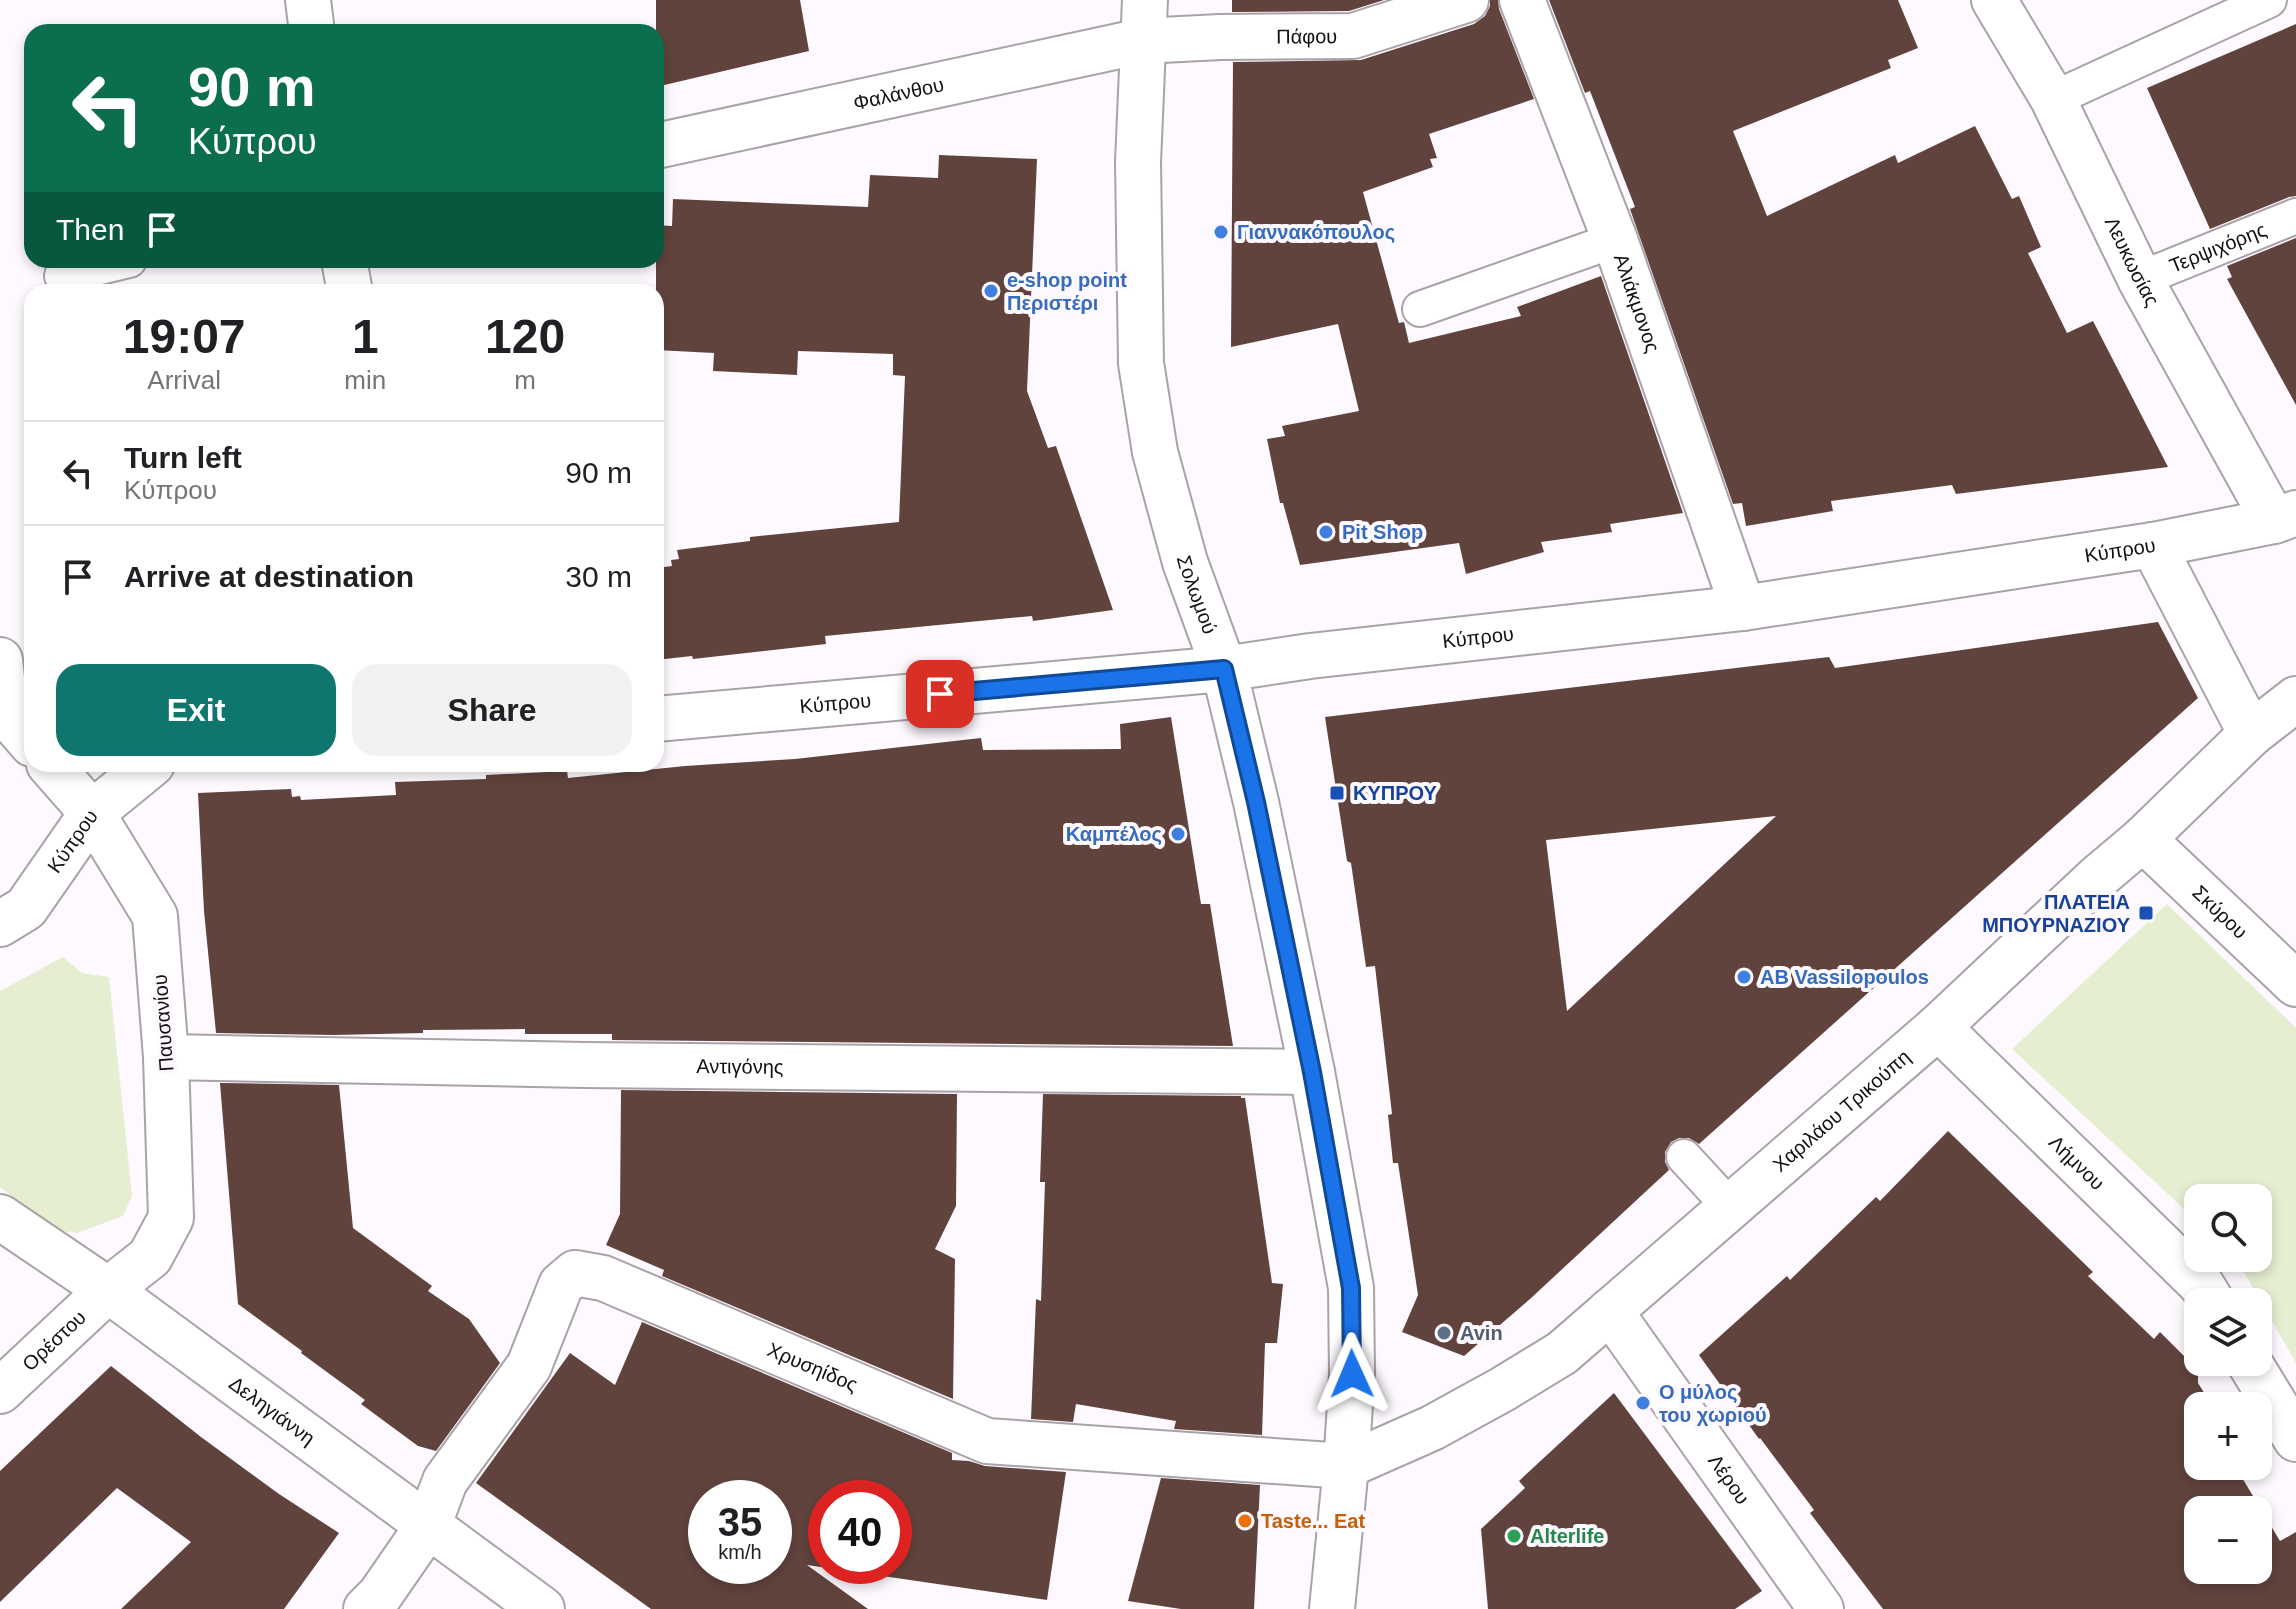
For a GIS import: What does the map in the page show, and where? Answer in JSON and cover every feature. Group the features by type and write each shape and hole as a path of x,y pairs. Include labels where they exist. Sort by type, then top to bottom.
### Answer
{"street":[{"path":"308,0 311,24"},
{"name":"Πάφου","path":"1144,20 1220,37 1353,36 1466,0"},
{"name":"Αλιάκμονος","path":"1522,0 1615,240 1743,608"},
{"name":"Λευκωσίας","path":"1994,0 2053,99 2140,279 2285,517"},
{"name":"Φαλάνθου","path":"664,144 1144,20"},
{"name":"Σολωμού","path":"1144,20 1138,162 1141,363 1155,452 1185,562 1224,669 1256,802 1312,1072 1351,1288 1352,1374 1332,1609"},
{"name":"Κύπρου","path":"664,718 1224,669 1310,656 1743,608 2153,545 2285,517"},
{"path":"2153,545 2251,734"},
{"path":"0,660 13,725"},
{"name":"Χαριλάου Τρικούπη","path":"1346,1466 1432,1428 1562,1353 1938,1027 2086,888 2143,839 2251,734 2296,699"},
{"name":"Παυσανίου","path":"56,772 92,813 155,916 166,1057 171,1218 150,1257 108,1290"},
{"name":"Κύπρου","path":"0,924 26,908 92,813 142,772"},
{"name":"Σκύρου","path":"2143,839 2296,984"},
{"name":"Λήμνου","path":"1938,1027 2203,1288"},
{"name":"Αντιγόνης","path":"166,1057 584,1065 1312,1072"},
{"name":"Δεληγιάννη","path":"0,1217 108,1290 542,1609"},
{"name":"Χρυσηίδος","path":"429,1524 445,1481 529,1366 561,1285 575,1273 603,1278 987,1441 1346,1466"},
{"name":"Ορέστου","path":"0,1391 108,1290"},
{"name":"Λέρου","path":"1610,1311 1821,1609"},
{"path":"2258,1376 2296,1439"},
{"path":"366,1609 380,1595 429,1524"}],"lane":[{"path":"2053,99 2269,0"},
{"name":"Τερψιχόρης","path":"2140,279 2296,216"},
{"path":"1420,309 1615,240"},
{"path":"62,276 96,268"},
{"path":"1684,1157 1730,1207"}],"green space":[{"path":"2167,904 2296,1028 2296,1363 2272,1321 2272,1288 2253,1288 2244,1272 2272,1272 2272,1184 2184,1184 2184,1209 2012,1049"},
{"path":"63,957 82,973 109,977 132,1196 123,1216 77,1233 57,1231 0,1187 0,991"}],"building":[{"path":"656,0 800,0 809,51 664,85 664,24 656,24"},
{"path":"1232,0 1384,0 1349,11 1232,12"},
{"path":"1490,0 1498,0 1534,99 1429,134 1437,158 1430,159 1433,167 1363,192 1399,323 1404,322 1409,343 1521,316 1517,307 1601,276 1683,513 1610,524 1612,532 1541,542 1544,552 1466,574 1459,543 1300,565 1283,503 1280,503 1267,439 1285,436 1282,426 1359,411 1338,324 1231,347 1233,62 1361,60 1474,24 1485,16"},
{"path":"1549,0 1898,0 1918,48 1888,60 1891,68 1733,131 1767,216 1895,155 1898,163 1975,126 2012,199 2019,196 2041,247 2028,253 2067,333 2093,321 2168,467 1956,494 1952,485 1831,501 1833,511 1746,526 1742,503 1733,504 1630,209 1635,207 1590,91 1585,93"},
{"path":"2296,24 2296,196 2210,229 2147,88"},
{"path":"939,155 1037,159 1027,391 1048,448 1056,446 1113,610 1033,621 1032,616 825,636 826,644 693,659 692,656 664,659 664,567 672,566 671,560 679,559 677,550 750,541 750,537 899,522 905,376 893,375 893,354 798,351 797,375 713,371 714,353 664,350 664,284 656,284 656,268 664,268 664,226 672,226 673,199 868,207 870,175 938,178"},
{"path":"2296,238 2296,405 2227,279 2232,277 2227,266"},
{"path":"2158,622 2198,698 1699,1144 1689,1138 1671,1142 1665,1152 1669,1170 1464,1356 1402,1332 1418,1295 1398,1163 1393,1163 1388,1115 1392,1114 1375,966 1366,967 1325,717 1829,657 1835,668","holes":["1776,816 1567,1011 1546,840"]},
{"path":"1171,717 1201,904 1210,904 1233,1046 612,1040 612,1034 525,1034 525,1029 334,1035 216,1033 204,911 198,793 291,789 292,797 300,796 301,800 396,795 395,782 486,779 486,775 547,772 567,772 568,778 664,772 664,768 795,759 981,738 983,750 1121,749 1120,724"},
{"path":"220,1083 339,1085 353,1228 432,1286 428,1291 469,1319 500,1363 436,1451 418,1446 361,1404 365,1400 238,1304"},
{"path":"621,1090 957,1094 956,1206 935,1249 955,1259 953,1399 662,1276 664,1270 606,1245 620,1214"},
{"path":"1043,1094 1245,1098 1272,1283 1283,1284 1277,1343 1265,1343 1262,1435 1174,1429 1176,1421 1076,1404 1073,1422 1031,1419 1036,1299 1041,1301 1045,1182 1040,1182"},
{"path":"1948,1131 2093,1272 2088,1276 2154,1339 2160,1332 2184,1356 2184,1376 2198,1376 2204,1392 2184,1392 2184,1480 2243,1480 2253,1496 2184,1496 2184,1584 2272,1584 2272,1528 2280,1541 2296,1532 2296,1609 1883,1609 1810,1513 1814,1510 1699,1355 1787,1276 1790,1280 1876,1197 1880,1201"},
{"path":"642,1322 952,1453 952,1460 985,1466 1066,1472 1047,1600 912,1580 912,1480 808,1480 808,1584 833,1584 868,1609 651,1609 476,1483 570,1353 615,1385"},
{"path":"111,1366 201,1437 339,1533 284,1609 121,1609 191,1542 117,1488 0,1602 0,1471"},
{"path":"1614,1393 1762,1591 1735,1609 1488,1609 1481,1529 1525,1488 1519,1481"},
{"path":"1161,1478 1260,1485 1254,1609 1181,1609 1128,1601"}],"place":[{"name":"Γιαννακόπουλος","path":"1221,232"},
{"name":"e-shop point Περιστέρι","path":"991,291"},
{"name":"Pit Shop","path":"1326,532"},
{"name":"ΚΥΠΡΟΥ","path":"1337,793"},
{"name":"Καμπέλος","path":"1178,834"},
{"name":"ΠΛΑΤΕΙΑ ΜΠΟΥΡΝΑΖΙΟΥ","path":"2146,913"},
{"name":"AB Vassilopoulos","path":"1744,977"},
{"name":"Avin","path":"1444,1333"},
{"name":"Ο μύλος του χωριού","path":"1643,1403"},
{"name":"Taste... Eat","path":"1245,1521"},
{"name":"Alterlife","path":"1514,1536"}],"route":[{"path":"940,694 1224,669 1256,802 1312,1072 1351,1288 1352,1374"}]}
